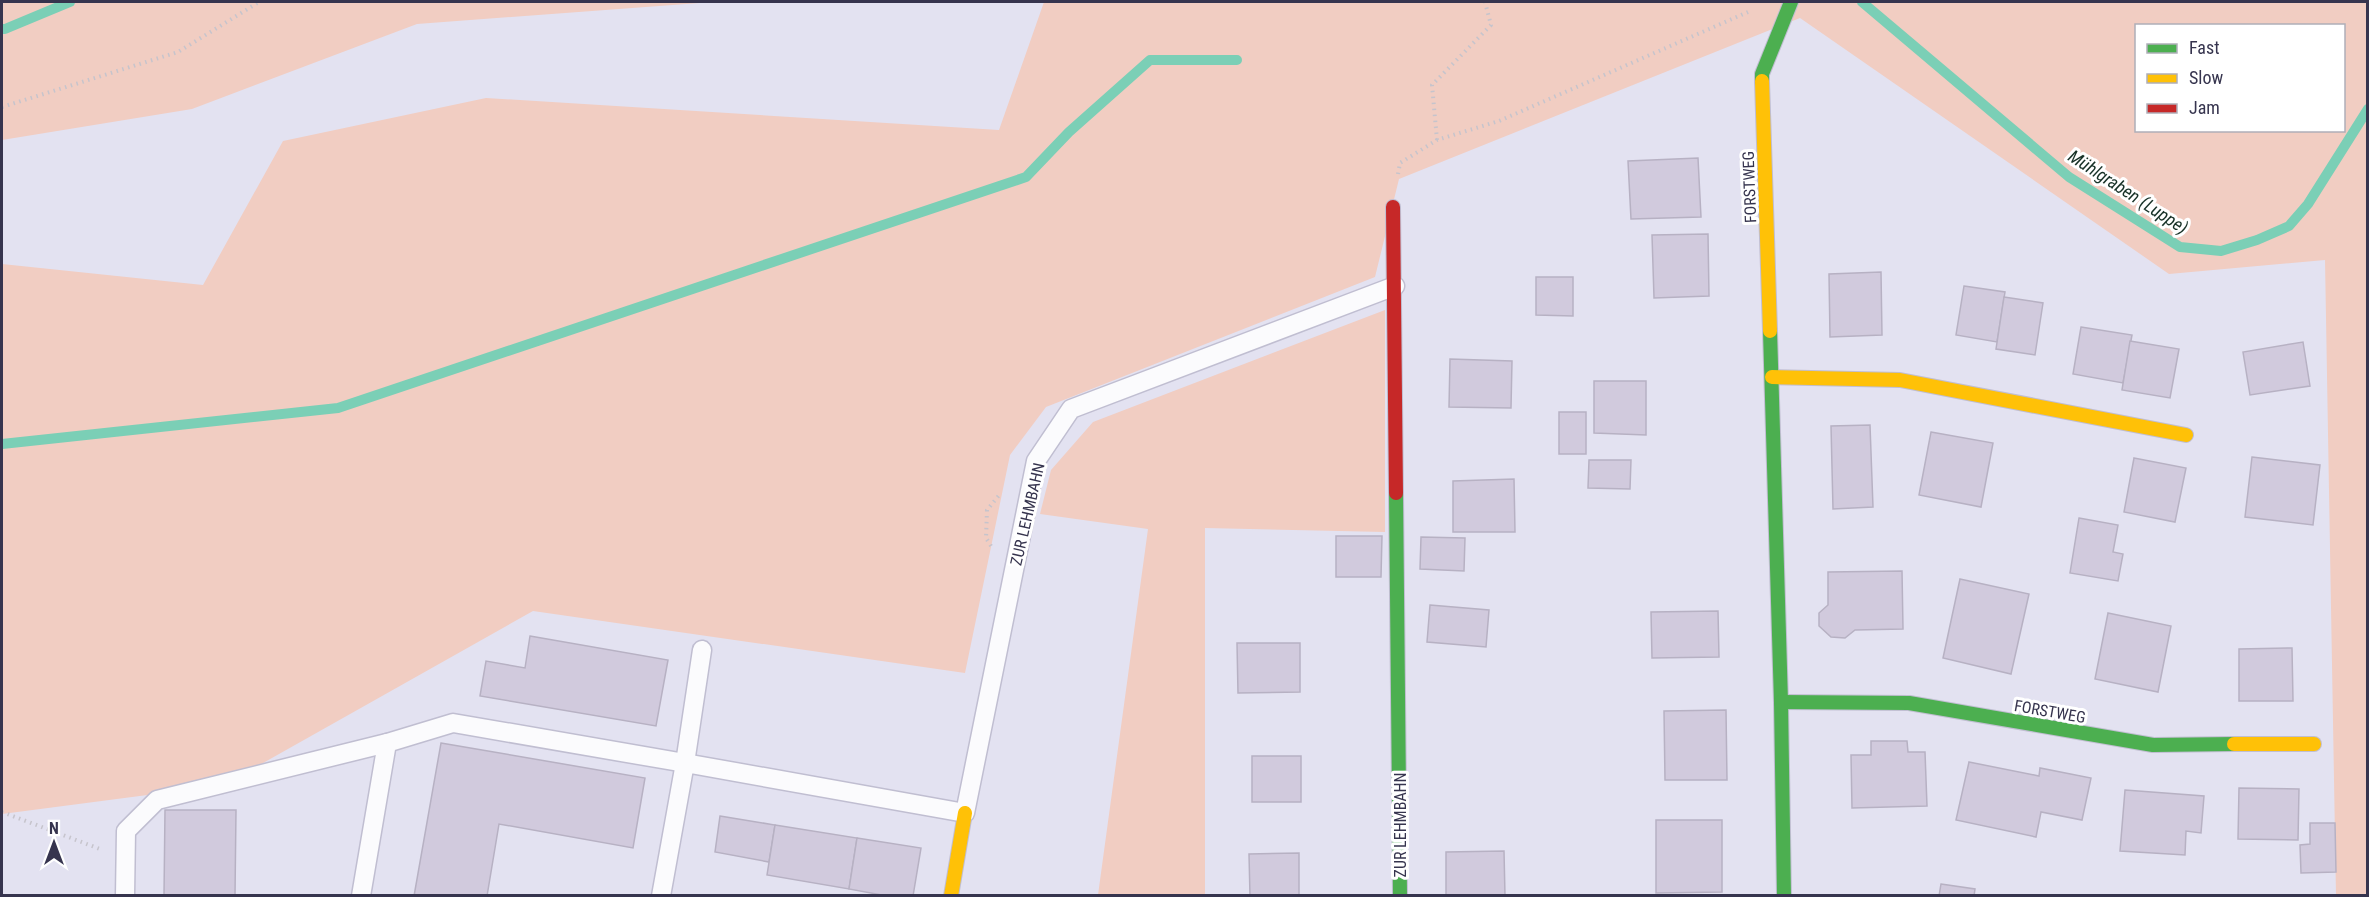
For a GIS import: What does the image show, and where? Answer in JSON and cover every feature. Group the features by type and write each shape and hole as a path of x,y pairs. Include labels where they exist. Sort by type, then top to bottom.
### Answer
{"street":[{"name":"FORSTWEG","path":"1784,896 1781,702 1762,74 1790,5"},
{"name":"ZUR LEHMBAHN","path":"1393,207 1400,896"},
{"path":"1772,377 1899,380 2186,435"},
{"name":"FORSTWEG","path":"1781,702 1909,703 2153,745 2314,744"},
{"name":"ZUR LEHMBAHN","path":"951,896 965,813"}],"lane":[{"name":"ZUR LEHMBAHN","path":"965,813 1036,461 1071,409 1395,286"},
{"path":"661,896 686,763 702,650"},
{"path":"125,896 126,831 157,800 387,743 453,723 965,813"},
{"path":"361,896 387,743"}],"path":[{"path":"2,107 178,52 260,2"},
{"path":"1437,140 1432,85 1491,25 1485,2"},
{"path":"1393,207 1400,164 1437,140 1499,121 1753,10 1790,5"},
{"path":"2,812 126,859"}],"shaded area":[{"path":"2,2 713,2 417,24 192,109 2,140"},
{"path":"1044,2 2367,2 2367,895 2336,895 2325,260 2169,274 1800,18 1399,179 1375,277 1046,407 1010,455 965,673 533,611 224,785 2,814 2,264 203,285 283,141 486,98 999,130"},
{"path":"1385,310 1385,532 1205,528 1205,895 1098,895 1148,529 1040,514 1051,470 1093,422"}],"building":[{"path":"1698,158 1701,217 1631,219 1628,161"},
{"path":"1708,234 1709,296 1654,298 1652,235"},
{"path":"1881,272 1882,335 1830,337 1829,274"},
{"path":"1536,277 1573,277 1573,316 1536,315"},
{"path":"1964,286 2005,292 1997,342 1956,335"},
{"path":"2004,297 2043,303 2035,355 1996,349"},
{"path":"2081,327 2132,335 2123,383 2073,374"},
{"path":"2130,341 2179,349 2170,398 2122,390"},
{"path":"2303,342 2310,386 2250,395 2243,352"},
{"path":"1450,359 1512,361 1511,408 1449,407"},
{"path":"1594,381 1646,381 1646,435 1594,433"},
{"path":"1559,412 1586,412 1586,454 1559,454"},
{"path":"1870,425 1873,507 1833,509 1831,426"},
{"path":"1931,432 1993,443 1981,507 1919,495"},
{"path":"2252,457 2320,465 2313,525 2245,517"},
{"path":"2134,458 2186,468 2175,522 2124,512"},
{"path":"1589,460 1631,460 1630,489 1588,488"},
{"path":"1514,479 1515,532 1453,532 1453,481"},
{"path":"2079,518 2118,525 2113,552 2123,554 2118,581 2070,573"},
{"path":"1336,536 1382,536 1381,577 1336,577"},
{"path":"1421,537 1465,538 1464,571 1420,569"},
{"path":"1902,571 1903,629 1855,630 1845,638 1831,637 1819,626 1819,613 1828,605 1828,572"},
{"path":"1960,579 2029,594 2011,674 1943,658"},
{"path":"1430,605 1489,610 1486,647 1427,642"},
{"path":"1718,611 1719,657 1652,658 1651,612"},
{"path":"2108,613 2171,626 2158,692 2095,679"},
{"path":"530,636 668,660 656,726 480,696 486,661 525,668"},
{"path":"1237,643 1300,643 1300,692 1238,693"},
{"path":"2292,648 2293,701 2239,701 2239,649"},
{"path":"1726,710 1727,780 1665,780 1664,711"},
{"path":"1871,741 1907,741 1908,752 1925,752 1927,806 1852,808 1851,755 1871,755"},
{"path":"441,743 645,778 633,848 499,824 487,896 414,896"},
{"path":"1252,756 1301,756 1301,802 1252,802"},
{"path":"1969,762 2039,776 2040,768 2091,778 2082,820 2041,812 2036,837 1956,820"},
{"path":"2239,788 2299,789 2298,840 2238,839"},
{"path":"2125,790 2204,796 2201,833 2186,831 2185,855 2120,851"},
{"path":"165,810 236,810 235,896 164,896"},
{"path":"720,816 775,825 769,862 715,852"},
{"path":"1656,820 1722,820 1722,892 1656,893"},
{"path":"2310,823 2335,823 2336,872 2301,873 2300,845 2310,844"},
{"path":"775,825 857,838 849,889 767,875"},
{"path":"857,838 921,848 913,896 887,896 849,889"},
{"path":"1504,851 1505,896 1446,896 1446,852"},
{"path":"1299,853 1299,896 1250,896 1249,854"},
{"path":"1941,884 1975,889 1974,896 1939,896"}],"waterway":[{"name":"Mühlgraben (Luppe)","path":"2,29 70,2"},
{"name":"Mühlgraben (Luppe)","path":"1862,2 2069,177 2180,247 2221,251 2257,240 2289,226 2308,204 2368,109"},
{"path":"2,444 338,408 1026,177 1069,132 1150,60 1237,60"}],"traffic: fast":[{"path":"1762,81 1762,74 1791,2"},
{"path":"1770,331 1781,702 1784,896"},
{"path":"1396,493 1400,896"},
{"path":"1781,702 1909,703 2153,745 2234,744"}],"traffic: slow":[{"path":"1762,81 1770,331"},
{"path":"1772,377 1900,380 2186,435"},
{"path":"2234,744 2314,744"},
{"path":"951,896 965,813"}],"traffic: jam":[{"path":"1393,207 1396,493"}]}
